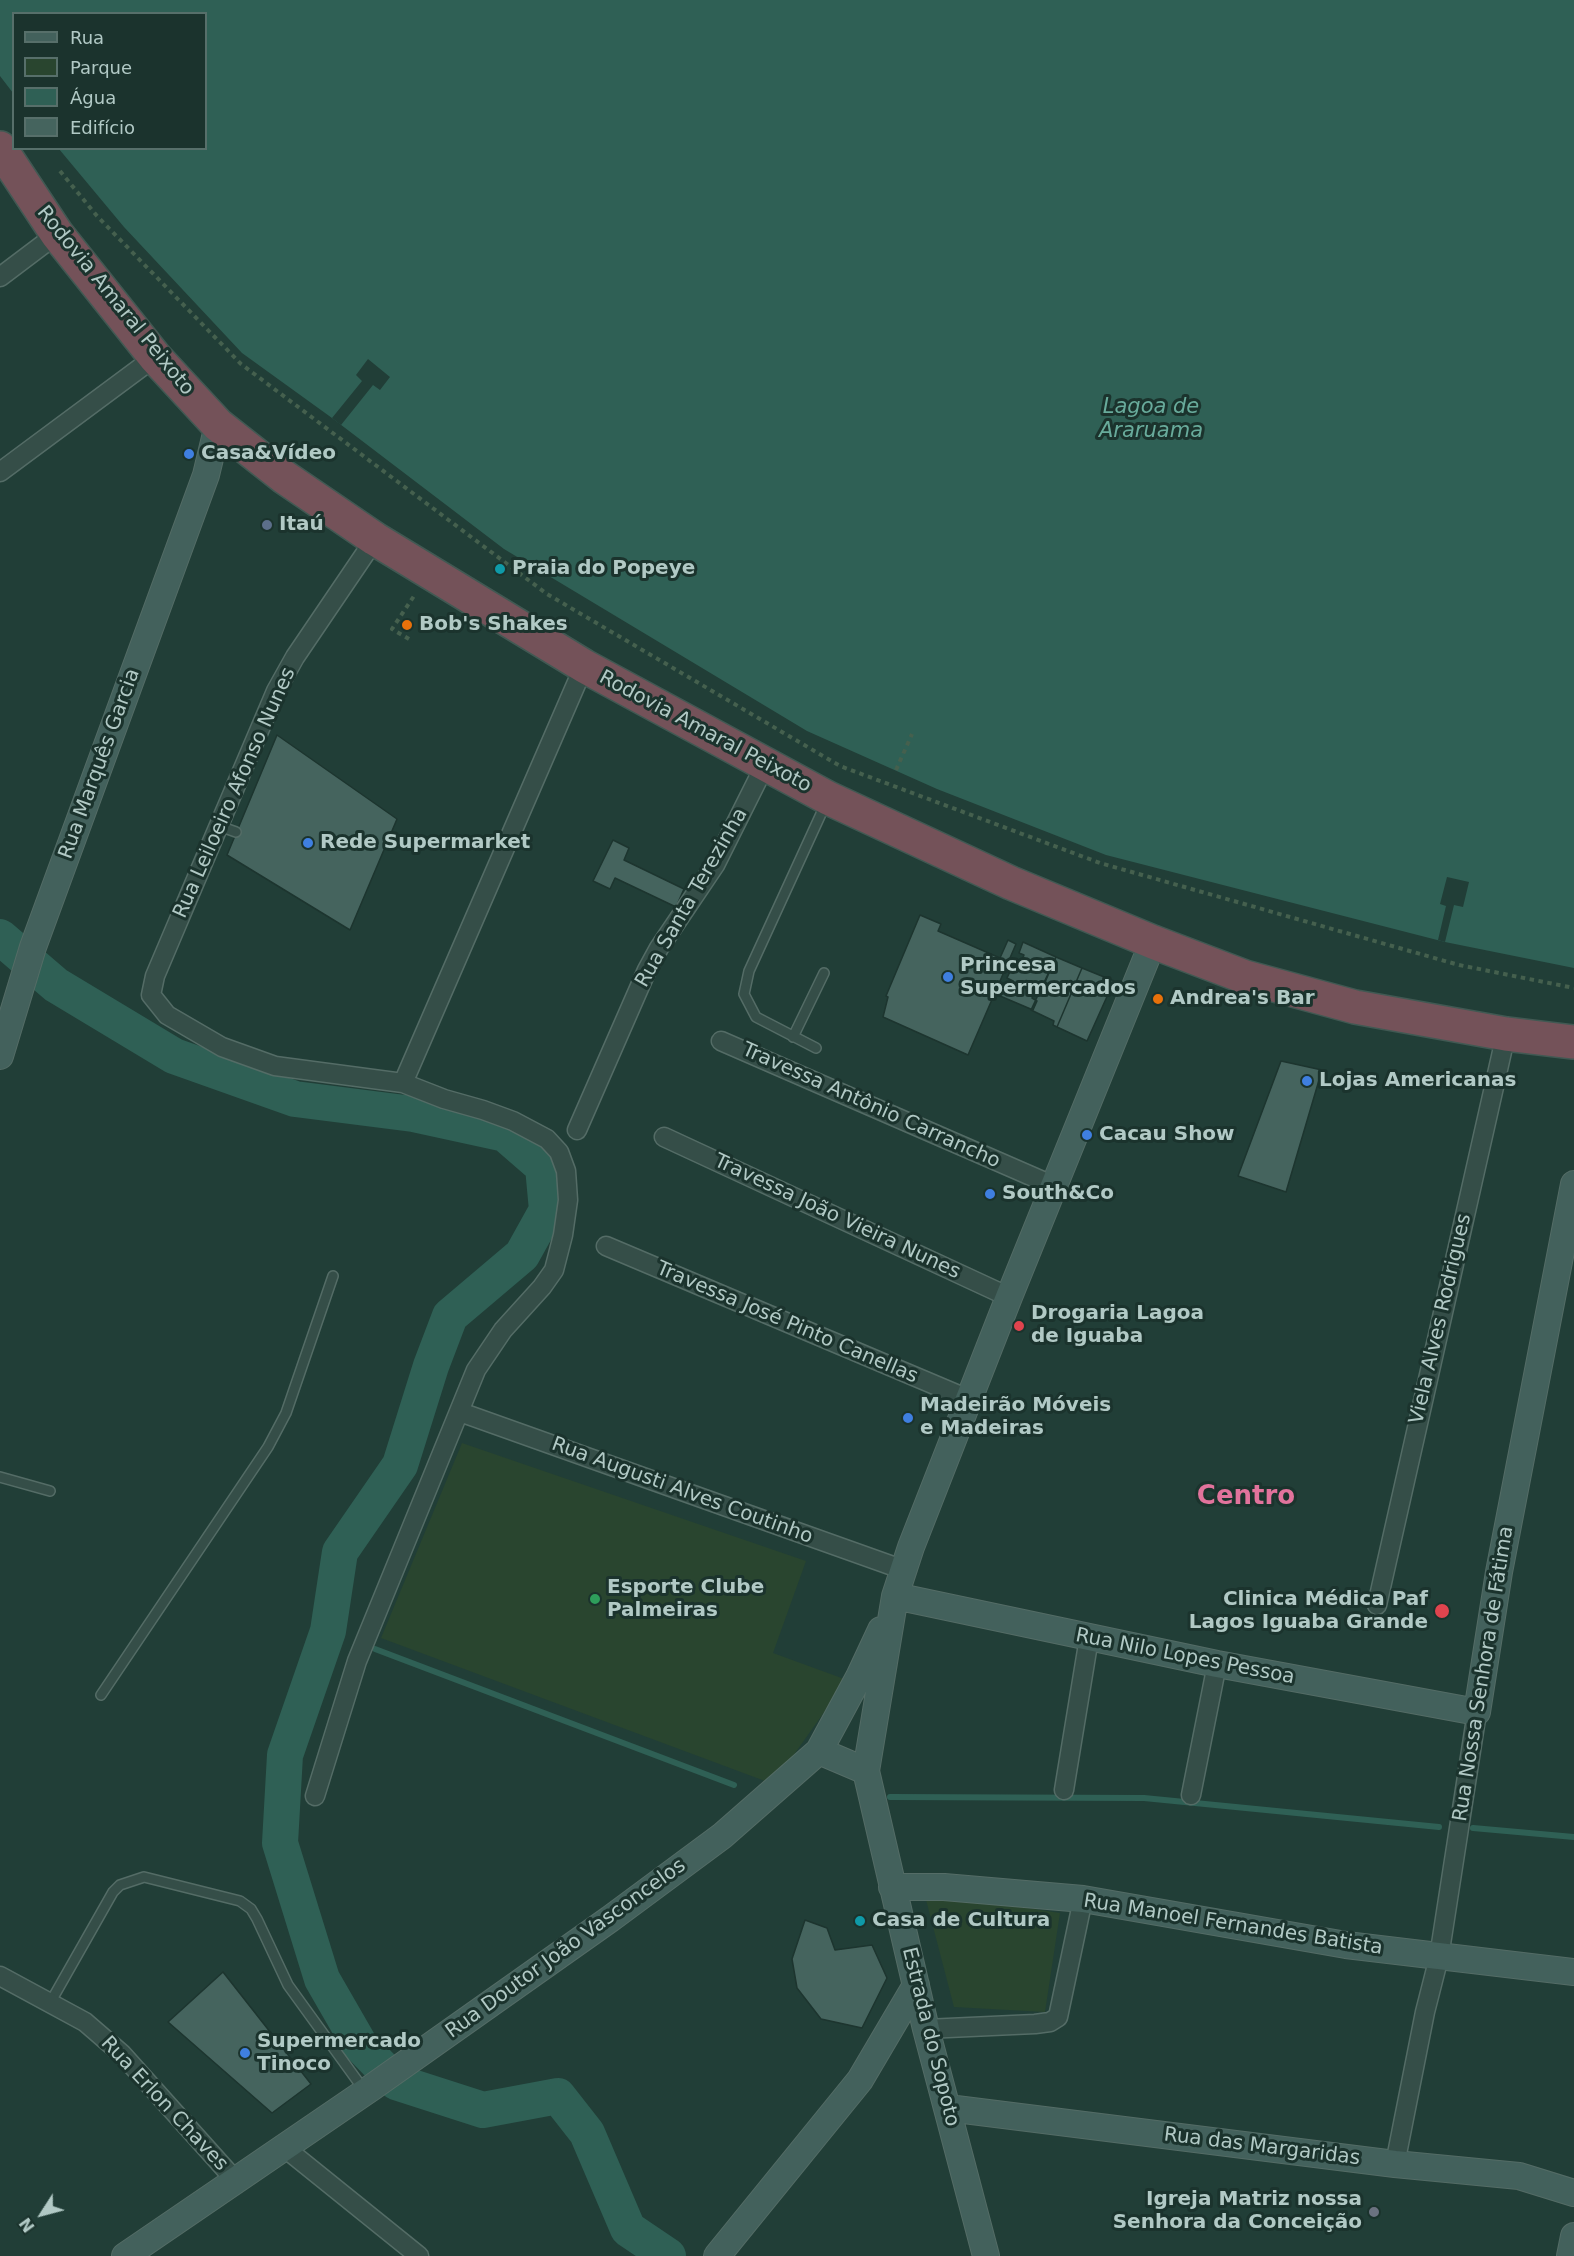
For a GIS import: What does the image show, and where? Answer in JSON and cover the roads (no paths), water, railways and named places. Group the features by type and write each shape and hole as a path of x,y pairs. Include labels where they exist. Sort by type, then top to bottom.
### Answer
{"highway":[{"name":"Rodovia Amaral Peixoto","path":"0,148 57,234 155,357 218,425 284,477 375,538 584,666 828,798 991,874 1153,942 1245,977 1355,1007 1506,1034 1574,1042"}],"street":[{"path":"0,277 57,234"},
{"path":"0,472 155,357"},
{"name":"Rua Marquês Garcia","path":"0,1056 33,947 206,475 218,425"},
{"path":"206,475 244,446"},
{"name":"Rua Leiloeiro Afonso Nunes","path":"375,538 295,657 276,691 155,976 152,995 167,1015 222,1047 275,1066 403,1083"},
{"path":"315,1796 357,1661 476,1370 491,1345 554,1270 563,1235 568,1200 566,1171 559,1152 547,1139 513,1121 403,1083 584,666"},
{"name":"Rua Santa Terezinha","path":"577,1130 647,970 659,948 715,865 765,765"},
{"path":"866,1771 819,1751 869,1683 904,1570 968,1399 1153,942"},
{"name":"Viela Alves Rodrigues","path":"1377,1605 1506,1034"},
{"name":"Travessa Antônio Carrancho","path":"721,1041 1054,1185"},
{"name":"Travessa João Vieira Nunes","path":"664,1137 1009,1297"},
{"name":"Rua Nossa Senhora de Fátima","path":"1395,2164 1425,2012 1439,1957 1499,1572 1574,1184"},
{"name":"Travessa José Pinto Canellas","path":"606,1246 968,1399"},
{"name":"Rua Augusti Alves Coutinho","path":"460,1412 904,1570"},
{"name":"Rua Nilo Lopes Pessoa","path":"895,1596 1217,1664 1477,1712"},
{"path":"1064,1790 1089,1638"},
{"path":"1191,1795 1217,1664"},
{"name":"Estrada do Sopoto","path":"869,1683 866,1771 926,2029 986,2256"},
{"name":"Rua Doutor João Vasconcelos","path":"124,2256 285,2148 610,1919 722,1836 819,1751"},
{"name":"Rua Manoel Fernandes Batista","path":"892,1887 944,1887 1083,1899 1346,1946 1574,1972"},
{"path":"926,2029 1035,2024 1050,2022 1058,2017 1083,1899"},
{"name":"Rua Erlon Chaves","path":"0,1976 85,2022 122,2054 235,2180"},
{"path":"717,2256 860,2080 916,1985"},
{"name":"Rua das Margaridas","path":"948,2108 1395,2164 1519,2176 1574,2193"},
{"path":"285,2148 419,2256"},
{"path":"1570,2256 1574,2236"}],"lane":[{"path":"816,1048 756,1017 744,994 749,971 828,798"},
{"path":"219,826 236,832"},
{"path":"793,1037 824,973"},
{"path":"101,1695 268,1447 286,1413 333,1276"},
{"path":"0,1477 50,1491"},
{"path":"50,2003 113,1892 120,1884 144,1877 240,1901 251,1909 257,1919 288,1985 368,2090"}],"water":[{"name":"Lagoa de Araruama","path":"0,0 1574,0 1574,968 1445,942 1106,855 937,789 807,731 504,549 332,418 242,353 124,227 60,150 207,150 207,12 12,12 12,92 0,76"}],"waterway":[{"path":"0,937 56,985 174,1056 295,1099 413,1114 505,1134 543,1167 547,1210 522,1255 450,1316 431,1366 400,1465 340,1552 328,1631 285,1755 280,1843 322,1979 360,2045 396,2082 483,2110 558,2096 587,2133 628,2229 668,2256"},
{"path":"328,1631 342,1635"},
{"path":"375,1649 734,1785"},
{"path":"890,1797 1144,1798 1439,1827"},
{"path":"1473,1828 1574,1837"}],"place":[{"name":"Casa&Vídeo","path":"189,454"},
{"name":"Itaú","path":"267,525"},
{"name":"Praia do Popeye","path":"500,569"},
{"name":"Bob's Shakes","path":"407,625"},
{"name":"Rede Supermarket","path":"308,843"},
{"name":"Princesa Supermercados","path":"948,977"},
{"name":"Andrea's Bar","path":"1158,999"},
{"name":"Lojas Americanas","path":"1307,1081"},
{"name":"Cacau Show","path":"1087,1135"},
{"name":"South&Co","path":"990,1194"},
{"name":"Drogaria Lagoa de Iguaba","path":"1019,1326"},
{"name":"Madeirão Móveis e Madeiras","path":"908,1418"},
{"name":"Esporte Clube Palmeiras","path":"595,1599"},
{"name":"Clinica Médica Paf Lagos Iguaba Grande","path":"1442,1611"},
{"name":"Casa de Cultura","path":"860,1921"},
{"name":"Supermercado Tinoco","path":"245,2053"},
{"name":"Igreja Matriz nossa Senhora da Conceição","path":"1374,2212"}],"district":[{"name":"Centro","path":"1246,1497"}]}
